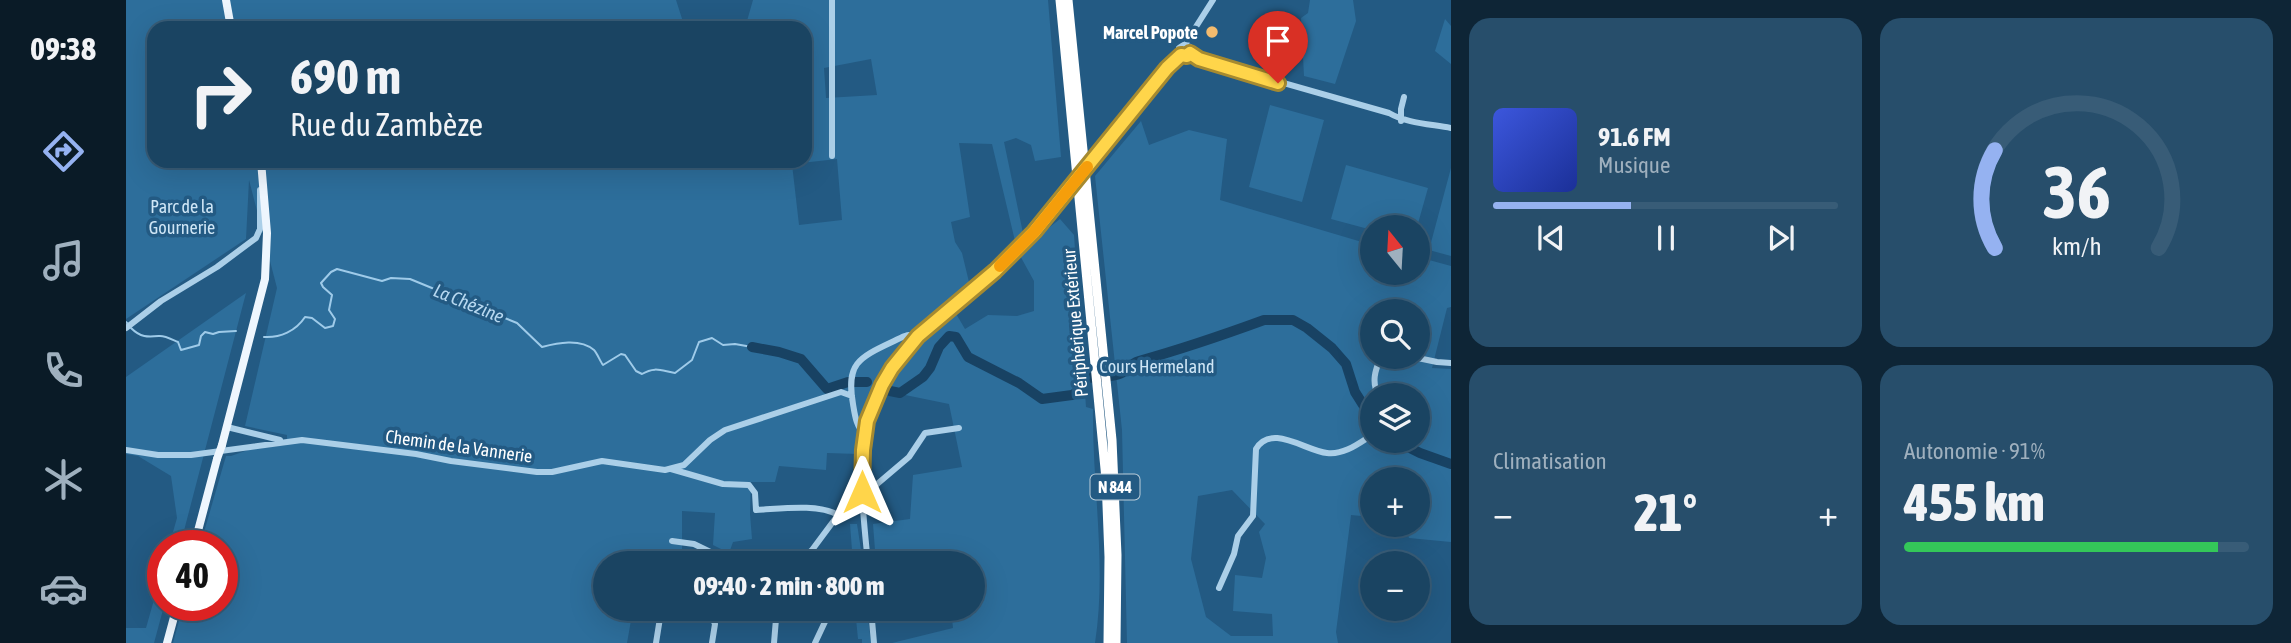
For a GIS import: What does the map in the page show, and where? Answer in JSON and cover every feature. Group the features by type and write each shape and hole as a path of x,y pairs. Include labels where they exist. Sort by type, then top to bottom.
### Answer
{"highway":[{"name":"Périphérique Extérieur","path":"1060,0 1099,358"},
{"name":"N 844","path":"1068,0 1117,535 1116,643"},
{"name":"Périphérique Extérieur","path":"1104,406 1108,643"},
{"path":"1102,643 1104,625 1109,621"}],"main road":[{"path":"226,0 230,21"},
{"path":"198,530 265,279 267,233 262,168"},
{"path":"167,643 173,621"}],"street":[{"path":"831,156 832,0"},
{"path":"1181,55 1179,48 1185,44 1213,0"},
{"path":"1185,44 1190,47 1190,53"},
{"path":"1181,55 1187,56 1190,53"},
{"path":"1190,53 1199,59 1389,113 1401,121 1421,121 1451,128"},
{"path":"867,551 862,492 865,435 867,421 892,368 918,336 995,271 1034,232 1167,68 1181,55"},
{"path":"1401,121 1404,97"},
{"path":"126,328 161,301 206,274 256,238 261,229 260,190 264,178"},
{"path":"865,435 856,422 850,379 852,370 861,359 908,334 918,336"},
{"path":"1430,361 1451,363"},
{"path":"670,469 690,461 710,440 725,430 841,392 852,396"},
{"path":"227,427 286,441"},
{"path":"862,492 876,485 909,457 925,433 959,428"},
{"path":"1219,588 1234,554 1238,536 1253,516 1256,449 1260,443 1267,439 1281,439 1326,453 1351,449 1360,443"},
{"name":"Chemin de la Vannerie","path":"126,450 158,455 191,455 286,441 327,442 537,472 552,472 602,461 670,469 723,484 749,485 755,493 756,510 819,508 830,509 838,514"},
{"path":"812,551 838,514 845,509 863,506"},
{"path":"672,541 694,544 708,551"},
{"path":"656,643 661,614 666,611 712,617 715,624 712,643"},
{"path":"774,643 776,621"},
{"path":"814,643 825,621"},
{"path":"872,621 874,643"}],"green space":[{"name":"Parc de la Gournerie","path":"126,0 676,0 683,21 147,21 147,168 792,168 799,225 842,220 837,159 812,162 812,21 747,21 753,0 1048,0 1061,157 1035,161 1031,145 1016,138 1004,142 1023,233 1015,241 992,144 959,143 970,217 951,222 969,282 951,298 955,312 965,329 988,315 1017,316 1034,311 1034,281 1018,252 1060,219 1074,235 1086,407 1093,409 1100,585 1095,643 892,643 953,628 952,621 985,621 985,551 875,551 873,524 910,519 913,475 962,467 949,404 876,389 865,417 858,454 827,453 826,470 779,466 775,482 751,482 752,539 733,542 730,551 725,551 713,545 715,513 682,511 682,551 593,551 593,621 631,621 627,643 173,643 179,621 238,621 238,530 205,530 226,456 287,445 287,435 245,426 277,288 249,180 246,239 126,319","holes":["871,59 877,95 826,98 824,68"]},
{"path":"1310,0 1353,0 1356,21 1335,84 1304,76 1301,18 1308,13"},
{"path":"1445,19 1451,26 1451,64 1435,51"},
{"path":"1270,105 1324,120 1302,202 1249,187"},
{"name":"Cours Hermeland","path":"1141,121 1149,145 1189,130 1227,139 1220,200 1360,241 1360,285 1430,285 1430,260 1451,266 1451,307 1447,308 1432,368 1451,369 1451,542 1409,537 1430,537 1430,467 1360,467 1360,516 1351,515 1336,632 1338,643 1127,643 1122,430 1095,176","holes":["1232,490 1265,524 1259,532 1266,558 1262,578 1235,575 1233,611 1272,614 1273,636 1231,636 1206,617 1191,559 1198,496"]},
{"path":"1346,165 1428,188 1420,215 1360,215 1360,227 1331,219"},
{"path":"1451,168 1451,256 1430,250"},
{"path":"246,293 184,530 174,530 177,518 171,476 138,456 126,454 126,377"},
{"path":"850,524 857,524 861,551 852,551"},
{"path":"148,621 160,621 154,643 126,643 126,628 146,628"},
{"path":"856,621 868,621 871,643 862,643 862,639 858,639"}],"waterway":[{"name":"La Chézine","path":"264,337 287,333 305,317 312,318 325,328 333,326 335,319 329,310 332,295 321,283 337,269 382,281 391,278 410,279 517,323 542,347 561,343 582,344 594,350 603,365 621,354 625,355 636,371 642,374 655,370 675,373 692,360 699,342 712,338 723,345 752,347"},
{"name":"La Chézine","path":"890,391 900,393 923,377 939,347 949,336 956,337 968,357 1019,383 1042,399 1072,395 1077,392 1080,381 1084,378 1118,375 1136,362 1264,320 1293,320 1332,348 1346,364 1360,400"},
{"name":"La Chézine","path":"131,328 145,336 172,339 178,342 181,350 199,345 205,332 213,334 236,331"},
{"name":"La Chézine","path":"752,347 801,359 827,389 848,382"},
{"name":"La Chézine","path":"852,382 867,382"},
{"name":"La Chézine","path":"1420,453 1451,464"}],"slow traffic":[{"path":"1000,266 1034,232 1087,167"}],"place":[{"name":"Marcel Popote","path":"1212,32"}],"route":[{"path":"862,492 867,421 892,368 918,336 995,271 1034,232 1167,68 1181,55 1187,56 1190,53 1199,59 1278,83"}]}
